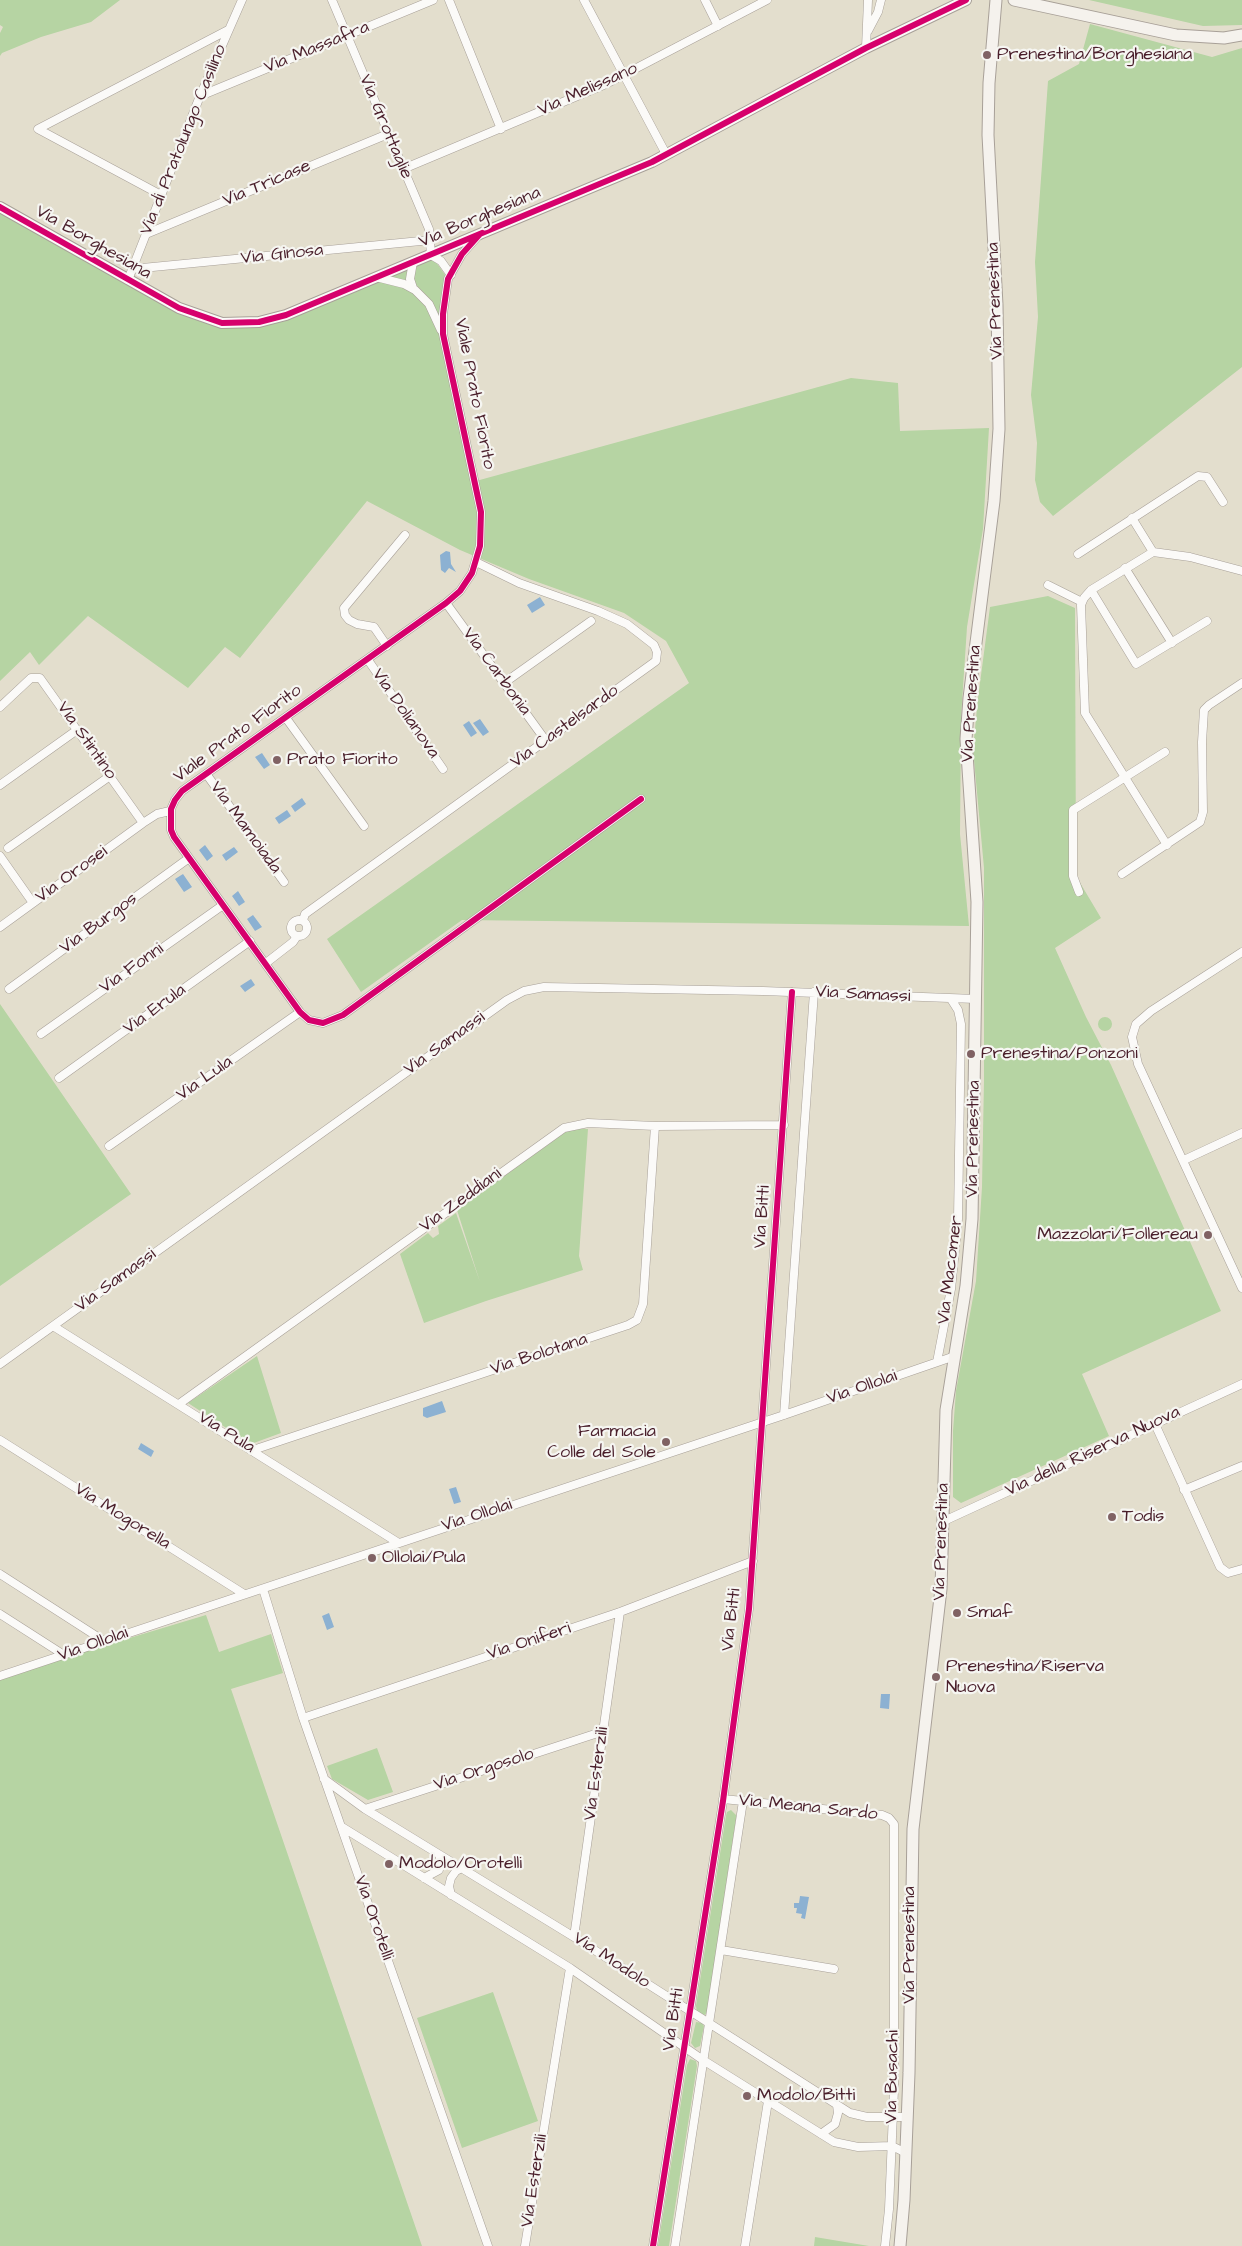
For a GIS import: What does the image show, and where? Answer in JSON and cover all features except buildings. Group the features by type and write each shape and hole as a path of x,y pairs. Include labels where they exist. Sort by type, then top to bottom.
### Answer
{"main road":[{"name":"Via Prenestina","path":"900,2246 909,2073 913,1829 937,1625 944,1521 946,1410 966,1286 972,1233 977,869 966,739 969,698 994,501 999,429 997,304 988,135 989,92 996,0"},
{"path":"1014,0 1176,35 1224,38 1242,35"}],"street":[{"name":"Via di Pratolungo Casilino","path":"128,280 200,96 242,0"},
{"name":"Via Grottaglie","path":"332,0 428,228 431,240 431,255"},
{"name":"Via Massafra","path":"200,96 433,0"},
{"path":"449,0 501,129"},
{"path":"584,0 666,154"},
{"path":"705,0 718,26"},
{"name":"Via Melissano","path":"403,169 624,76 767,0"},
{"path":"866,48 868,0"},
{"path":"866,33 878,12 881,0"},
{"name":"Via Borghesiana","path":"0,208 192,314 218,323 256,323 278,317 431,255 666,154 866,48 966,0"},
{"path":"161,195 38,129 228,30"},
{"name":"Via Tricase","path":"146,234 388,134"},
{"name":"Viale Prato Fiorito","path":"170,811 180,793 368,660 446,603 464,586 476,562 482,534 481,509 443,334 443,301 450,275 462,254 480,234"},
{"name":"Via Ginosa","path":"132,269 431,240"},
{"path":"431,255 441,261 450,275"},
{"path":"413,262 410,279 413,288"},
{"name":"Viale Prato Fiorito","path":"376,277 413,288 428,302 443,334"},
{"path":"1078,554 1200,475 1208,477 1223,502"},
{"path":"1132,518 1153,552"},
{"path":"387,646 374,628 355,624 347,618 344,610 346,604 405,535"},
{"path":"1167,845 1085,713 1082,664 1082,602 1091,590 1124,568 1153,552 1190,557 1242,571"},
{"name":"Via Castelsardo","path":"303,920 305,914 652,665 656,659 656,648 650,640 616,618 519,583 476,562"},
{"path":"1124,568 1172,643"},
{"path":"1048,585 1082,602"},
{"path":"1091,590 1136,664 1207,621"},
{"name":"Via Carbonia","path":"446,603 546,741"},
{"path":"504,683 592,621"},
{"name":"Via Dolianova","path":"368,660 443,769"},
{"name":"Via Stintino","path":"0,707 30,679 38,677 43,681 143,823"},
{"path":"1122,874 1196,826 1203,816 1202,742 1204,710 1208,705 1242,683"},
{"path":"286,718 364,826"},
{"path":"0,785 78,730"},
{"path":"1080,892 1073,876 1073,810 1165,752"},
{"name":"Via Mamoiada","path":"207,775 284,882"},
{"path":"8,848 110,776"},
{"path":"143,823 157,814 170,811 172,833 189,858 300,1012 308,1020 319,1023 330,1022 343,1016 640,799"},
{"name":"Via Orosei","path":"0,927 143,823"},
{"path":"0,856 33,903"},
{"name":"Via Burgos","path":"9,989 189,858"},
{"name":"Via Fonni","path":"41,1034 223,905"},
{"name":"Via Castelsardo","path":"296,920 303,920 307,924 307,931 303,936 297,936 292,931 292,925 296,920"},
{"name":"Via Castelsardo","path":"266,963 293,942 297,936"},
{"name":"Via Erula","path":"59,1078 250,942"},
{"path":"1242,952 1151,1011 1136,1024 1133,1033 1134,1049 1138,1064 1242,1288"},
{"name":"Via Samassi","path":"0,1364 490,1012 524,991 544,987 814,992 976,999"},
{"name":"Via Bitti","path":"653,2246 723,1799 745,1640 753,1561 792,992"},
{"name":"Via Bitti","path":"784,1415 814,992"},
{"name":"Via Macomer","path":"937,1362 950,1299 958,1219 961,1020 958,1010 951,999"},
{"name":"Via Lula","path":"109,1146 300,1012"},
{"name":"Via Zeddiani","path":"179,1404 560,1130 571,1125 585,1123 655,1126 784,1125"},
{"name":"Via Bolotana","path":"253,1450 628,1325 637,1320 642,1307 655,1126"},
{"path":"1184,1160 1242,1133"},
{"name":"Via Pula","path":"53,1326 397,1542"},
{"name":"Via Ollolai","path":"0,1676 263,1589 397,1542 784,1415 955,1356"},
{"name":"Via della Riserva Nuova","path":"944,1521 1242,1384"},
{"path":"1154,1424 1218,1564 1226,1572 1242,1569"},
{"name":"Via Mogorella","path":"0,1440 244,1594"},
{"path":"1184,1490 1242,1466"},
{"name":"Via Oniferi","path":"303,1718 620,1612 753,1561"},
{"path":"0,1574 104,1641"},
{"name":"Via Orotelli","path":"263,1589 303,1718 488,2246"},
{"name":"Via Esterzili","path":"574,1937 620,1612"},
{"path":"0,1614 64,1655"},
{"name":"Via Orgosolo","path":"365,1809 604,1731"},
{"name":"Via Modolo","path":"324,1779 365,1809 574,1937 837,2104 860,2116 907,2118"},
{"name":"Via Meana Sardo","path":"723,1799 882,1815 891,1820"},
{"name":"Via Bitti","path":"675,2246 743,1801"},
{"name":"Via Busachi","path":"885,2246 889,2209 894,2073 895,1830 891,1820"},
{"name":"Via Modolo","path":"342,1828 570,1968 684,2048 834,2142 850,2147 892,2146"},
{"path":"424,1878 439,1870 440,1855"},
{"path":"451,1895 449,1886 451,1878 456,1871 462,1868"},
{"path":"720,1950 834,1969"},
{"name":"Via Esterzili","path":"525,2246 570,1968"},
{"path":"894,2073 909,2073"},
{"path":"745,2246 768,2101"},
{"path":"821,2134 835,2124 838,2113 837,2104"},
{"path":"892,2146 906,2154"}],"green space":[{"path":"0,0 120,0 91,22 41,37 2,53 0,56 0,33 3,27 0,25"},
{"path":"1089,0 1242,0 1242,25 1203,26"},
{"path":"1090,24 1212,57 1242,48 1242,367 1053,516 1040,502 1035,480 1037,443 1031,395 1038,317 1035,262 1048,81 1079,64"},
{"path":"0,207 192,314 252,324 431,255 448,279 443,334 476,481 851,378 898,383 900,431 989,428 983,529 967,627 961,718 960,834 969,926 462,920 361,992 327,939 689,683 666,641 624,613 529,579 460,550 367,501 240,658 225,647 188,688 88,616 39,665 30,652 0,681"},
{"path":"1048,596 1075,608 1076,876 1101,918 1055,948 1086,1017 1111,1065 1221,1311 1082,1374 1109,1436 961,1503 953,1497 953,1431 956,1391 976,1281 982,1187 984,1080 984,868 973,749 990,607"},
{"path":"0,1004 131,1194 0,1286"},
{"path":"1105,1017 1110,1019 1112,1024 1110,1029 1105,1031 1100,1029 1098,1024 1100,1019"},
{"path":"571,1128 588,1129 579,1256 583,1270 424,1323 400,1254 428,1233 433,1238 439,1234 438,1226 456,1213 480,1282 457,1210"},
{"path":"257,1356 281,1433 251,1444 188,1403"},
{"path":"206,1615 219,1652 271,1634 283,1673 231,1689 422,2246 0,2246 0,1677"},
{"path":"377,1748 393,1792 368,1800 332,1779 327,1766"},
{"path":"731,1810 736,1815 736,1819 707,2012 705,2015 697,2013 696,2006 726,1816 727,1812"},
{"path":"493,1992 538,2121 462,2148 417,2018"},
{"path":"696,2022 702,2023 704,2026 700,2046 695,2048 691,2043"},
{"path":"690,2059 696,2061 697,2066 669,2246 658,2246 687,2065"},
{"path":"815,2237 869,2246 814,2246"}],"water":[{"path":"446,551 450,552 451,564 456,572 449,568 445,573 441,570 440,555"},
{"path":"540,597 545,605 532,613 527,605"},
{"path":"480,719 489,732 483,736 473,723"},
{"path":"469,721 477,733 471,737 463,725"},
{"path":"262,753 270,765 264,769 255,757"},
{"path":"302,798 306,804 295,812 291,806"},
{"path":"287,810 291,816 279,824 275,818"},
{"path":"205,845 213,856 207,861 199,850"},
{"path":"234,847 238,852 226,861 222,855"},
{"path":"183,874 192,887 184,892 175,879"},
{"path":"238,891 245,902 239,906 232,896"},
{"path":"253,915 262,927 255,931 247,919"},
{"path":"251,979 255,985 245,992 240,986"},
{"path":"442,1401 446,1412 427,1418 423,1416 423,1408"},
{"path":"141,1443 154,1451 151,1457 138,1449"},
{"path":"456,1487 461,1502 454,1504 449,1489"},
{"path":"329,1613 334,1627 327,1630 322,1616"},
{"path":"881,1694 890,1694 889,1709 880,1708"},
{"path":"800,1896 809,1897 805,1919 801,1918 802,1914 796,1913 797,1908 794,1908 794,1903 799,1903"}],"cycle path":[{"path":"0,207 179,308 222,323 259,322 286,315 652,162 866,48 966,0"},
{"path":"480,234 462,254 448,279 443,314 443,334 481,512 480,546 472,573 460,591 446,603 182,791 171,809 171,830 174,837 300,1012 309,1020 323,1023 343,1015 641,799"},
{"path":"653,2246 723,1801 749,1609 792,992"}],"place":[{"name":"Prenestina/Borghesiana","path":"987,55"},
{"name":"Prato Fiorito","path":"277,760"},
{"name":"Prenestina/Ponzoni","path":"971,1054"},
{"name":"Mazzolari/Follereau","path":"1208,1235"},
{"name":"Farmacia Colle del Sole","path":"666,1442"},
{"name":"Todis","path":"1112,1517"},
{"name":"Ollolai/Pula","path":"372,1558"},
{"name":"Smaf","path":"957,1613"},
{"name":"Prenestina/Riserva Nuova","path":"936,1677"},
{"name":"Modolo/Orotelli","path":"389,1864"},
{"name":"Modolo/Bitti","path":"747,2096"}]}
